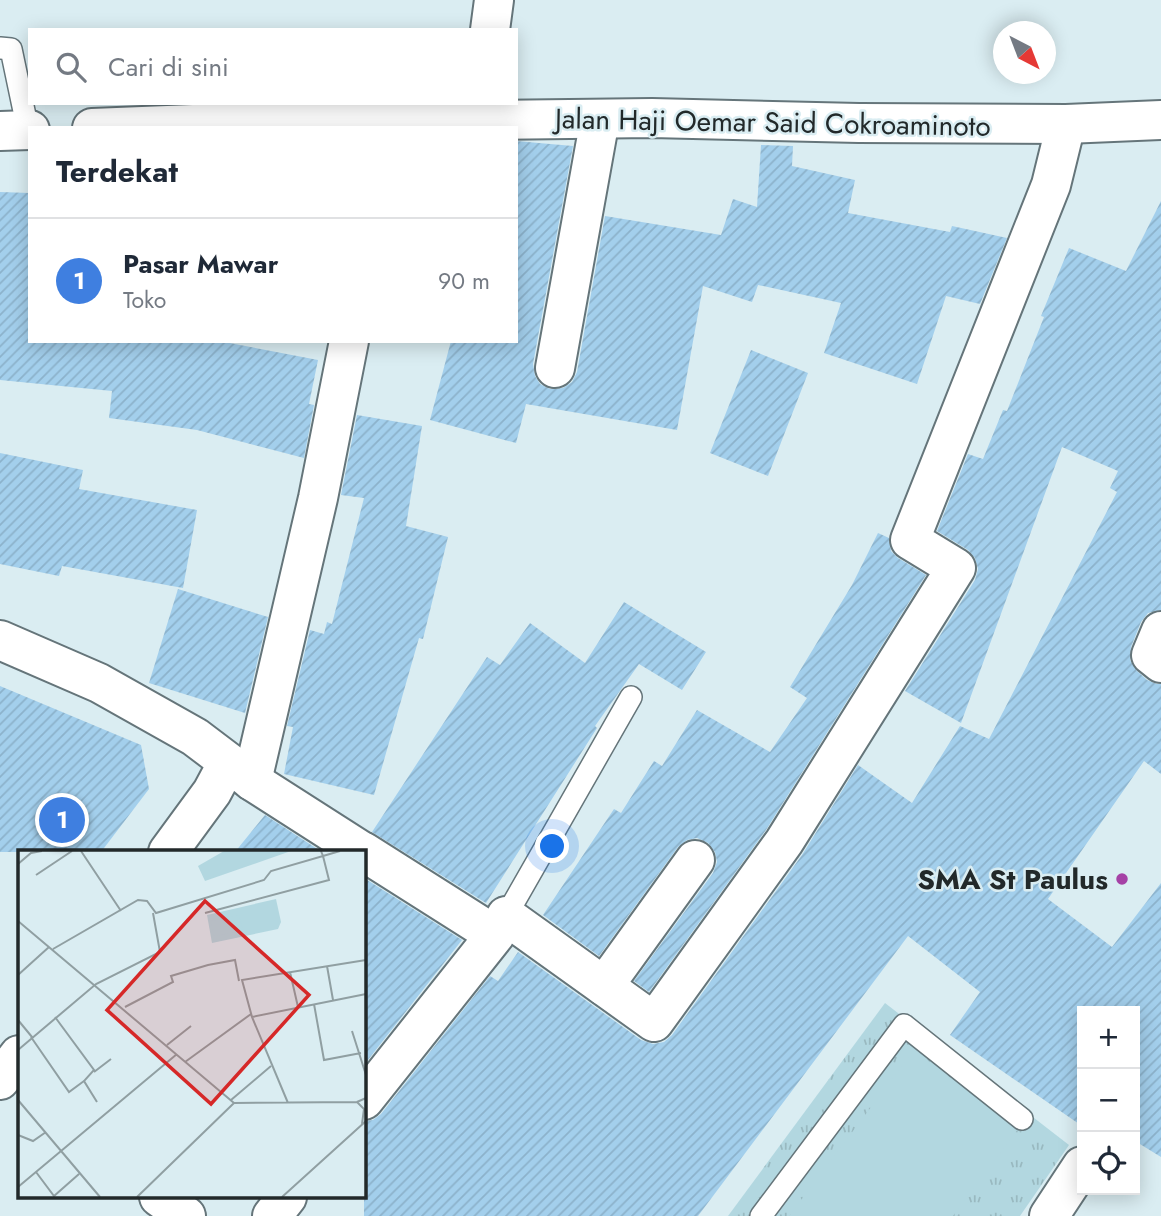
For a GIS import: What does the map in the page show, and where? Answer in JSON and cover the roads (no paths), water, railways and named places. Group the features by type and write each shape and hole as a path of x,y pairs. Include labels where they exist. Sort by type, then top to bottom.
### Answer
{"street":[{"path":"491,28 494,0"},
{"name":"Jalan Haji Oemar Said Cokroaminoto","path":"192,126 391,122 481,112 600,119 872,124 1066,124 1161,120"},
{"path":"555,368 600,119"},
{"path":"366,853 604,986 654,1022 784,842 956,568 910,540 1051,185 1066,124"},
{"path":"169,850 212,792 240,771 318,498 349,343"},
{"path":"1161,631 1151,655 1161,663"},
{"path":"0,640 99,683 195,737 240,771 361,850"},
{"path":"604,986 695,860"},
{"path":"366,1097 500,926"},
{"path":"18,1056 0,1080 18,1093"},
{"path":"1049,1216 1077,1174"},
{"path":"160,1198 186,1216"},
{"path":"272,1216 286,1198"}],"lane":[{"path":"0,48 11,49 19,131"},
{"path":"500,926 631,697"},
{"path":"761,1216 904,1025 1021,1119"}],"place":[{"name":"Pasar Mawar","path":"62,820"},
{"name":"SMA St Paulus","path":"1122,879"}]}
